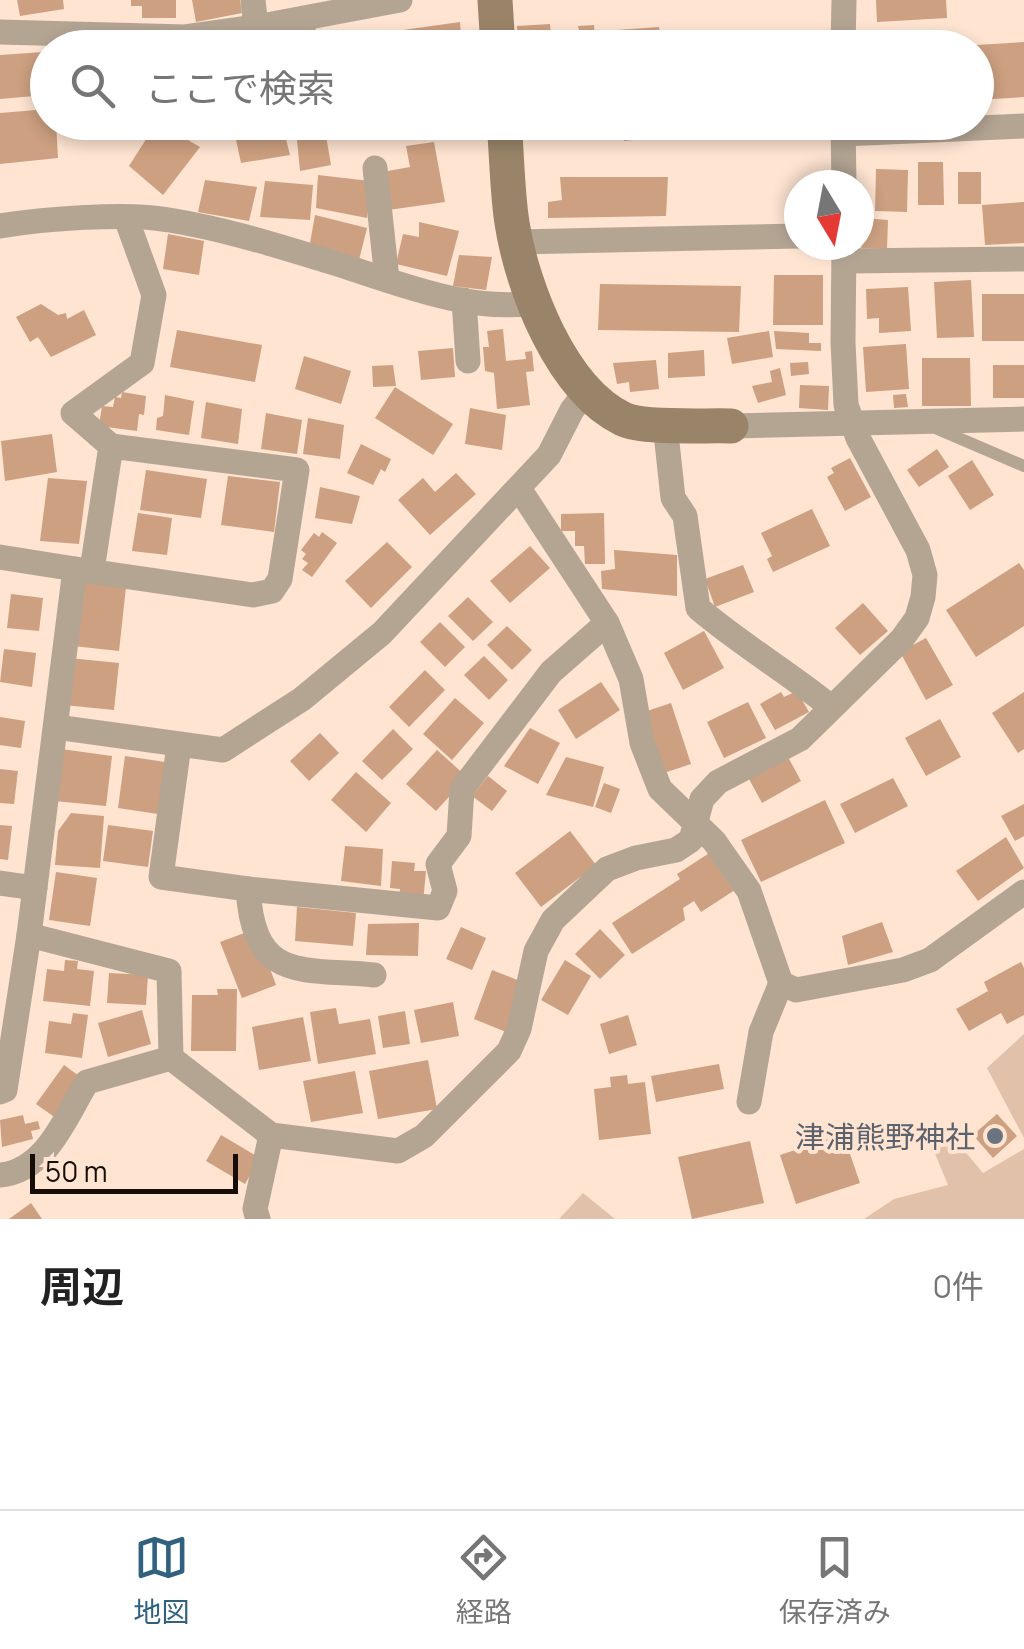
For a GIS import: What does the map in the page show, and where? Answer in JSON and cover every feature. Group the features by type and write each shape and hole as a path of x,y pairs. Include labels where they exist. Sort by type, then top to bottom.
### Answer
{"street":[{"path":"253,0 256,27"},
{"path":"232,30 400,0"},
{"path":"495,0 497,30"},
{"path":"844,0 844,30"},
{"path":"0,32 30,33"},
{"path":"994,126 1024,126"},
{"path":"506,140 516,242 534,303 558,351 586,392 626,421 731,426 1024,419"},
{"path":"843,140 844,170"},
{"path":"374,168 387,279"},
{"path":"0,557 253,595 272,591 280,579 296,470 110,446 73,413 142,363 154,295 126,218"},
{"path":"0,226 165,219 464,300 505,307 534,303"},
{"path":"516,242 784,236"},
{"path":"874,254 1024,259"},
{"path":"171,1058 272,1136 398,1151 424,1136 510,1051 519,1029 536,951 553,920 608,869 636,858 676,850 691,840 702,799 718,782 800,740 910,628 917,618 925,574 918,550 846,405 844,260"},
{"path":"464,300 468,361"},
{"path":"56,728 224,750 302,699 382,633 520,490 549,455 586,392"},
{"path":"665,424 673,498 685,516 698,608 731,637 788,672 832,707"},
{"path":"0,1092 5,1090 29,935 56,728 83,570 110,446"},
{"path":"520,490 607,623 631,680 642,743 660,789 714,841 749,891 782,983 761,1032 748,1102"},
{"path":"179,745 162,877 438,908 445,892 438,864 459,836 462,789 551,672 607,623"},
{"path":"0,882 35,888"},
{"path":"248,889 256,940 270,958 291,968 374,974"},
{"path":"782,983 796,990 880,975 930,960 1024,892"},
{"path":"29,935 169,971 171,1058"},
{"path":"0,1175 18,1173 46,1151 87,1082 171,1058"},
{"path":"258,1219 255,1208 272,1136"}],"lane":[{"path":"921,422 1024,466"}],"shaded area":[{"path":"1024,1034 1024,1138 987,1068"},
{"path":"943,1125 983,1173 1024,1149 1024,1219 864,1219 894,1199 948,1185 929,1139"},
{"path":"583,1193 615,1219 559,1219"}],"building":[{"path":"17,0 63,0 64,9 20,16"},
{"path":"131,0 176,0 176,18 142,18 142,6 131,6"},
{"path":"192,0 240,0 242,13 196,22"},
{"path":"876,0 946,0 947,18 877,22"},
{"path":"460,22 461,30 403,30"},
{"path":"550,24 550,30 517,30 517,26"},
{"path":"594,25 594,30 579,30 578,26"},
{"path":"659,27 659,30 616,30"},
{"path":"1024,42 1024,97 994,99 994,44"},
{"path":"30,53 30,96 0,99 0,55"},
{"path":"30,110 30,140 57,140 58,158 0,164 0,113"},
{"path":"146,140 188,140 200,147 163,195 129,166"},
{"path":"236,140 286,140 290,155 241,163"},
{"path":"297,140 327,140 331,165 300,171"},
{"path":"434,142 445,202 388,210 382,172 410,167 406,146"},
{"path":"918,162 943,162 944,205 918,205"},
{"path":"876,169 908,170 907,212 875,211"},
{"path":"958,172 981,172 981,204 958,204"},
{"path":"318,175 370,181 367,218 316,208"},
{"path":"560,177 668,177 666,216 548,218 548,202 562,200"},
{"path":"205,180 257,187 249,221 198,212"},
{"path":"265,181 313,185 310,220 260,217"},
{"path":"1024,202 1024,243 985,245 982,205"},
{"path":"315,215 367,228 358,264 309,249"},
{"path":"874,219 888,220 887,249 874,248"},
{"path":"419,222 459,231 447,276 396,264 403,234 419,237"},
{"path":"168,234 204,241 199,275 163,269"},
{"path":"459,255 492,257 486,290 453,286"},
{"path":"774,275 823,275 823,325 773,325"},
{"path":"971,280 974,337 937,338 934,282"},
{"path":"600,284 741,286 739,332 598,330"},
{"path":"908,287 911,331 879,333 879,318 867,319 866,289"},
{"path":"982,294 1024,294 1024,341 982,341"},
{"path":"41,304 58,315 66,313 67,319 84,310 96,335 51,357 38,337 30,342 16,317"},
{"path":"503,329 506,361 526,359 525,352 532,351 534,371 526,372 530,405 497,409 494,373 485,371 483,347 489,347 487,331"},
{"path":"177,330 262,345 255,382 170,367"},
{"path":"769,331 773,357 732,364 727,338"},
{"path":"774,331 809,333 809,343 821,343 821,351 776,349"},
{"path":"906,344 909,389 866,392 863,347"},
{"path":"453,348 455,377 421,380 418,351"},
{"path":"704,350 705,376 668,378 668,353"},
{"path":"304,356 351,371 341,404 295,389"},
{"path":"922,358 970,358 971,406 922,406"},
{"path":"656,360 659,389 630,392 629,382 617,384 613,363"},
{"path":"808,362 809,374 791,376 790,363"},
{"path":"393,365 396,386 373,387 372,366"},
{"path":"993,365 1024,365 1024,398 993,398"},
{"path":"780,368 786,395 758,403 752,386 772,382 770,371"},
{"path":"800,385 829,386 828,410 799,408"},
{"path":"395,387 453,424 433,455 375,418"},
{"path":"122,392 146,396 137,431 99,426 102,406 113,407 115,397 121,398"},
{"path":"906,394 908,407 894,408 893,395"},
{"path":"165,395 194,401 189,435 156,430 157,418 163,416"},
{"path":"206,402 242,409 238,444 201,438"},
{"path":"470,408 506,415 502,450 465,444"},
{"path":"266,413 302,420 297,454 261,449"},
{"path":"308,418 344,425 340,459 303,454"},
{"path":"52,434 57,472 5,481 1,441"},
{"path":"361,444 391,459 373,485 347,473"},
{"path":"937,449 949,467 919,487 907,470"},
{"path":"850,458 871,497 845,511 827,477 834,473 831,468"},
{"path":"972,460 994,495 970,510 948,476"},
{"path":"146,470 207,479 201,518 140,510"},
{"path":"456,473 476,494 430,535 398,500 423,478 435,492"},
{"path":"228,476 280,482 274,532 221,525"},
{"path":"48,478 87,481 79,544 40,541"},
{"path":"320,487 360,496 352,524 315,518"},
{"path":"812,509 830,546 773,572 767,559 772,556 761,533"},
{"path":"138,513 172,518 167,555 132,551"},
{"path":"604,513 605,564 585,564 584,546 575,546 575,531 561,531 561,514"},
{"path":"322,532 337,543 312,577 302,570 308,563 302,559 306,554 301,550 314,533 319,537"},
{"path":"387,542 412,567 371,608 345,581"},
{"path":"530,546 550,568 510,603 490,581"},
{"path":"614,550 677,555 677,596 602,589 601,571 615,569"},
{"path":"1019,563 1024,570 1024,626 976,657 946,610"},
{"path":"743,565 754,592 715,607 705,579"},
{"path":"81,580 126,587 119,651 73,646"},
{"path":"11,594 43,598 39,631 7,628"},
{"path":"468,597 493,622 473,641 448,616"},
{"path":"863,603 888,631 860,655 835,628"},
{"path":"440,622 465,647 445,667 420,642"},
{"path":"507,626 532,650 512,670 487,645"},
{"path":"704,631 724,668 683,690 664,653"},
{"path":"926,638 953,685 926,700 900,652"},
{"path":"4,649 36,653 32,687 0,682"},
{"path":"484,656 508,680 489,700 464,675"},
{"path":"69,658 119,663 114,710 64,705"},
{"path":"425,670 445,690 409,727 389,707"},
{"path":"601,682 620,710 576,739 558,710"},
{"path":"797,691 809,712 775,730 760,704 781,692 784,697"},
{"path":"1024,692 1024,749 1018,753 992,713"},
{"path":"455,698 484,723 452,760 423,734"},
{"path":"748,702 766,738 724,758 707,722"},
{"path":"671,703 691,764 664,773 644,712"},
{"path":"0,717 25,721 21,748 0,745"},
{"path":"940,719 961,757 926,776 905,738"},
{"path":"530,728 560,743 538,784 504,766"},
{"path":"393,729 413,749 382,780 362,761"},
{"path":"320,733 339,753 309,781 290,761"},
{"path":"61,749 112,756 106,806 55,801"},
{"path":"437,750 467,777 436,811 406,784"},
{"path":"125,756 165,762 158,814 118,808"},
{"path":"566,757 604,767 593,807 546,795"},
{"path":"788,757 801,781 762,803 749,779"},
{"path":"0,769 18,771 14,804 0,803"},
{"path":"356,772 391,803 366,832 331,800"},
{"path":"488,776 507,791 492,811 472,796"},
{"path":"893,778 908,806 855,833 840,804"},
{"path":"604,783 620,789 611,813 595,807"},
{"path":"825,800 845,843 761,882 741,840"},
{"path":"1024,804 1024,836 1015,841 1001,816"},
{"path":"71,813 104,816 100,868 55,865 58,831"},
{"path":"0,825 12,826 8,860 0,859"},
{"path":"108,825 153,831 148,867 103,861"},
{"path":"570,831 596,865 541,907 515,873"},
{"path":"1006,837 1024,868 978,901 956,871"},
{"path":"345,846 383,849 381,886 341,881"},
{"path":"714,850 738,888 701,912 694,901 683,908 685,920 632,954 612,923 680,879 677,874"},
{"path":"392,861 415,863 414,871 426,871 423,902 399,900 400,889 390,888"},
{"path":"56,872 97,878 90,926 49,920"},
{"path":"297,907 356,913 353,946 295,941"},
{"path":"882,922 893,952 848,965 842,936"},
{"path":"419,923 418,956 366,955 368,924"},
{"path":"461,927 486,938 472,970 446,959"},
{"path":"600,929 625,955 600,979 575,954"},
{"path":"247,932 265,955 276,985 242,998 220,942"},
{"path":"65,960 78,961 77,969 94,971 90,1006 43,1001 47,969 64,971"},
{"path":"565,960 591,976 568,1015 541,1000"},
{"path":"1021,962 1024,1015 1007,1024 1001,1013 969,1031 956,1009 988,991 984,982"},
{"path":"492,970 525,983 506,1032 474,1019"},
{"path":"109,973 148,975 146,1005 107,1003"},
{"path":"217,989 237,989 236,1051 191,1051 192,995 218,995"},
{"path":"453,1002 459,1036 421,1043 414,1010"},
{"path":"336,1008 339,1024 370,1019 376,1054 318,1064 310,1012"},
{"path":"142,1010 151,1044 108,1057 98,1023"},
{"path":"405,1011 410,1044 383,1048 378,1016"},
{"path":"73,1013 88,1015 82,1058 45,1053 49,1021 71,1024"},
{"path":"628,1015 637,1045 609,1054 600,1024"},
{"path":"303,1017 311,1061 259,1070 252,1027"},
{"path":"428,1060 437,1109 378,1119 369,1071"},
{"path":"719,1064 724,1089 656,1102 651,1076"},
{"path":"64,1065 86,1081 60,1121 36,1104"},
{"path":"355,1071 363,1113 311,1122 303,1081"},
{"path":"627,1075 628,1084 645,1082 651,1134 599,1140 594,1089 611,1087 610,1077"},
{"name":"津浦熊野神社","path":"997,1114 1017,1136 993,1158 973,1135"},
{"path":"23,1115 25,1124 38,1121 40,1129 31,1131 33,1139 2,1147 0,1120"},
{"path":"843,1134 860,1183 796,1204 780,1155"},
{"path":"221,1135 260,1158 245,1184 206,1161"},
{"path":"750,1141 764,1203 692,1219 678,1157"},
{"path":"31,1203 42,1219 9,1219"}],"place":[{"name":"津浦熊野神社","path":"995,1136"}]}
